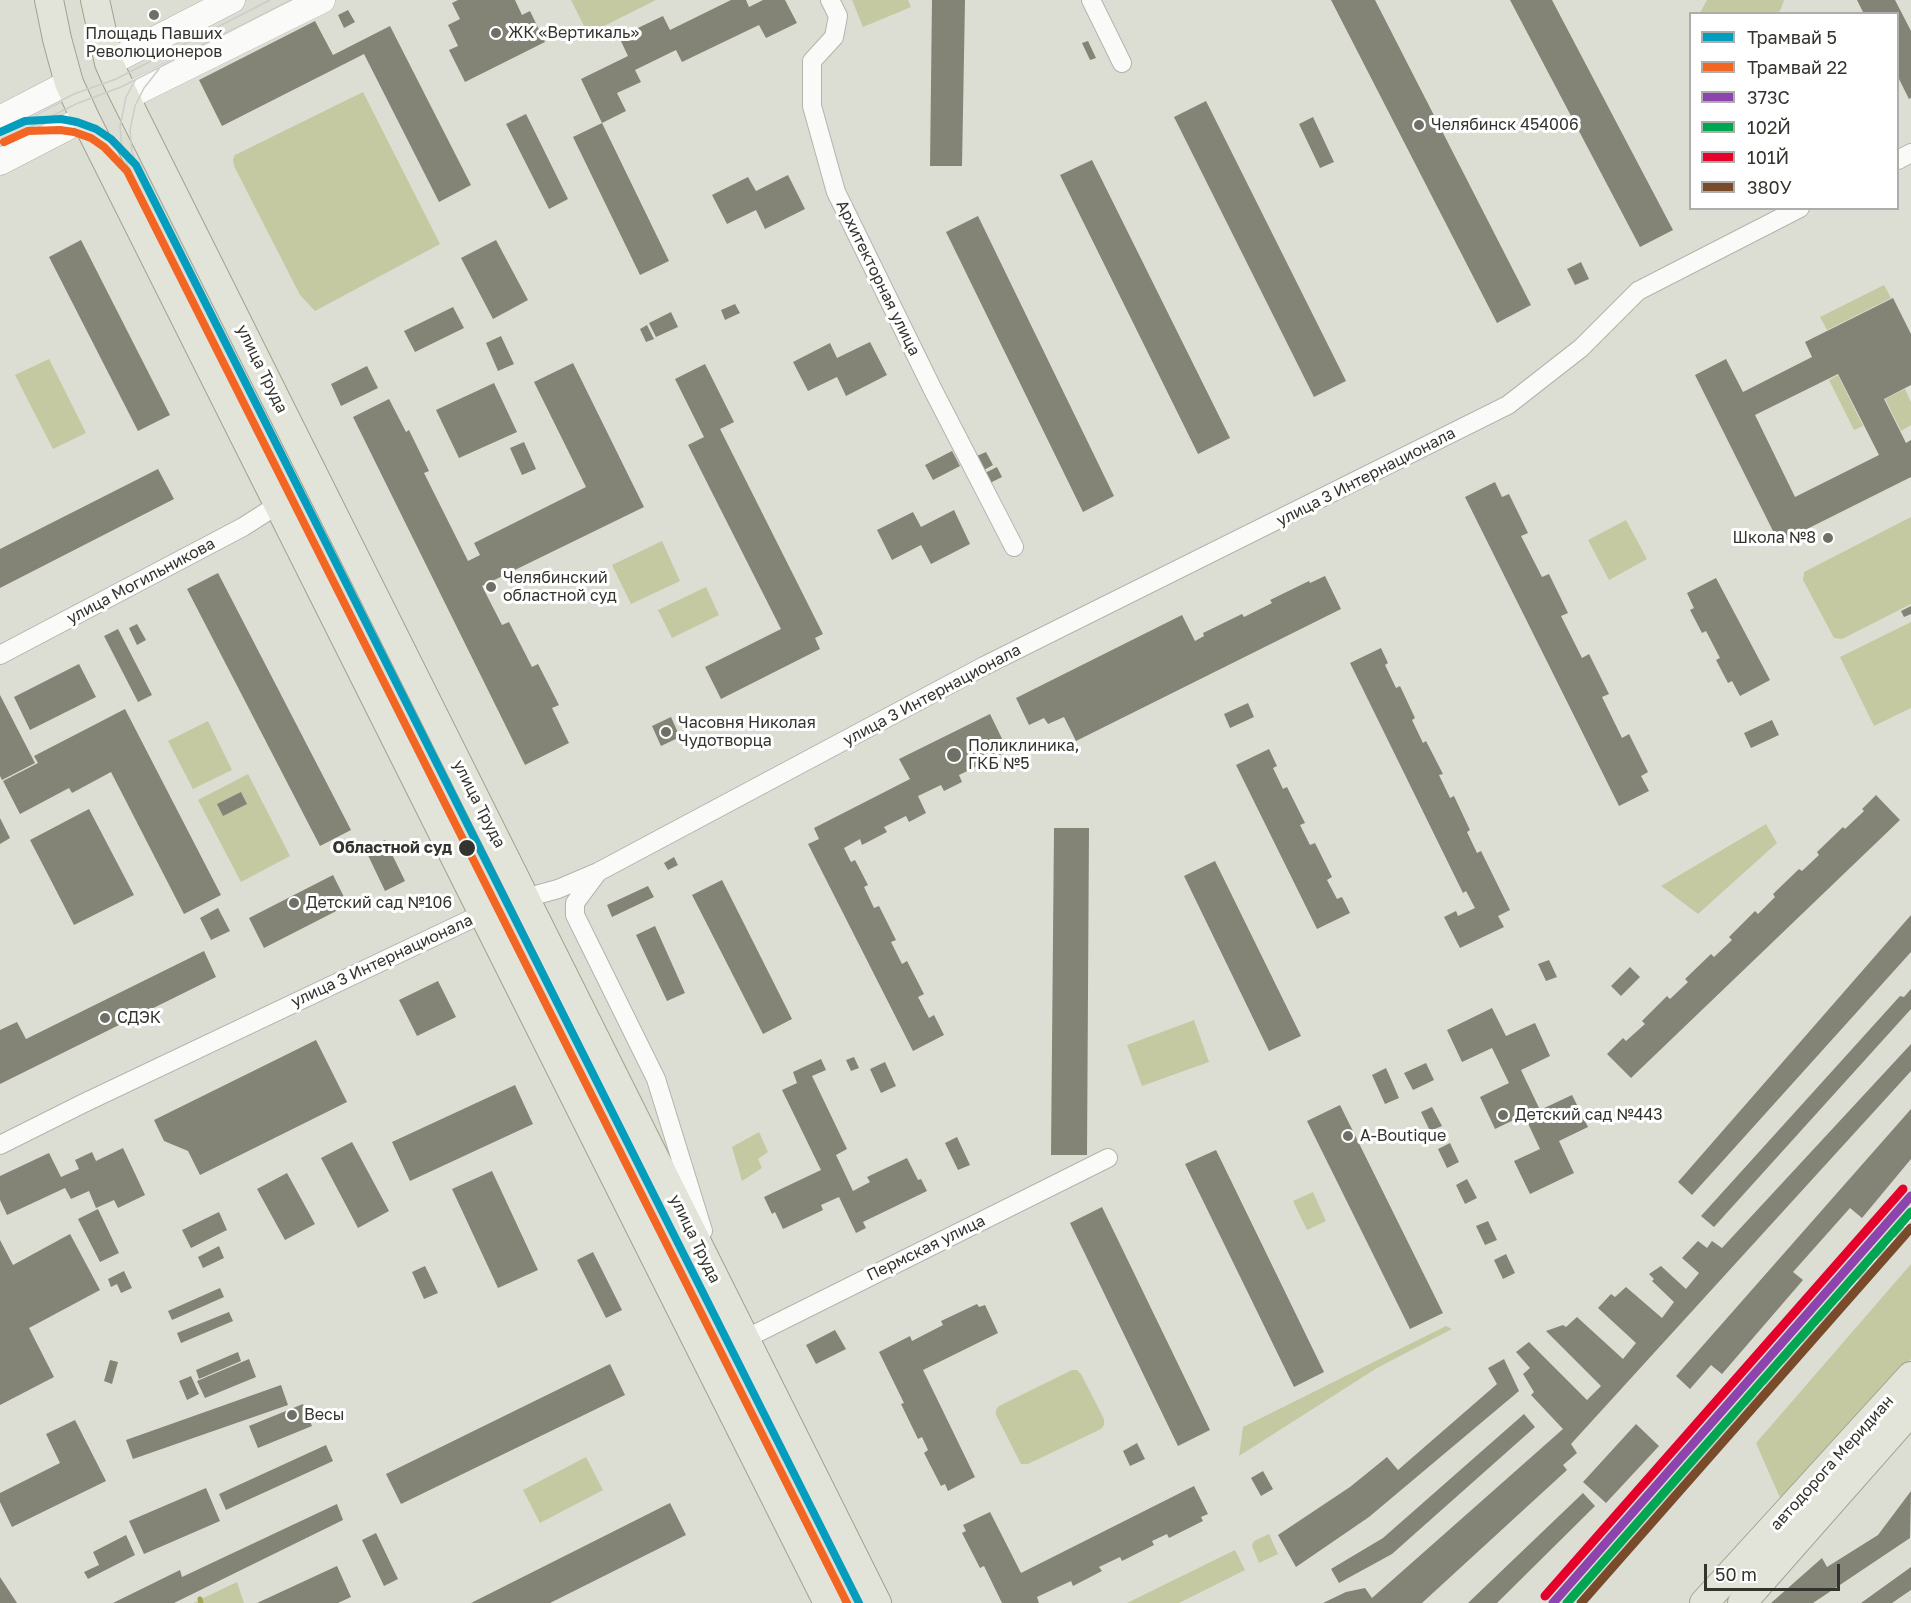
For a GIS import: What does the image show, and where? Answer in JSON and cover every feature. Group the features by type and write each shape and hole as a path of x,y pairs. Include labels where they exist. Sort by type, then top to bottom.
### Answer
{"main road":[{"path":"49,0 69,83 85,118 828,1603"},
{"name":"улица Труда","path":"95,0 109,63 877,1603"},
{"path":"0,118 232,0"},
{"path":"0,162 322,0"},
{"path":"279,504 319,484"},
{"name":"улица 3 Интернационала","path":"484,913 525,898"},
{"name":"автодорога Меридиан","path":"1704,1603 1911,1376"},
{"name":"автодорога Меридиан","path":"1742,1603 1911,1411"}],"street":[{"name":"Архитекторная улица","path":"830,0 838,16 834,37 812,61 812,106 836,192 933,390 1014,547"},
{"path":"1091,0 1122,63"},
{"name":"улица 3 Интернационала","path":"525,898 558,889 598,872 984,666 1508,405 1581,348 1638,291 1796,210"},
{"name":"улица Могильникова","path":"0,655 243,527 279,504"},
{"path":"598,872 575,903 575,915 656,1079 722,1293"},
{"name":"улица 3 Интернационала","path":"0,1145 484,913"},
{"name":"Пермская улица","path":"745,1339 1108,1158"}],"green space":[{"path":"571,0 656,0 588,34"},
{"path":"852,0 908,0 911,7 863,27"},
{"path":"1707,0 1784,0 1778,12 1701,12"},
{"path":"363,92 440,244 315,311 300,295 234,166 233,159 235,155"},
{"path":"1884,285 1891,298 1827,330 1820,317"},
{"path":"49,359 86,433 53,449 15,375"},
{"path":"1838,375 1863,426 1854,430 1829,380"},
{"path":"1905,389 1911,402 1911,425 1901,431 1885,399"},
{"path":"1911,517 1911,604 1842,639 1834,638 1803,580 1804,572"},
{"path":"1626,520 1647,559 1609,580 1588,540"},
{"path":"662,541 680,581 631,604 612,565"},
{"path":"706,587 719,615 672,638 658,610"},
{"path":"1911,622 1911,708 1874,726 1840,657"},
{"path":"208,721 232,770 193,789 168,741"},
{"path":"248,774 290,856 241,882 198,800"},
{"path":"1766,824 1777,843 1698,914 1661,886"},
{"path":"1194,1020 1209,1062 1142,1086 1127,1045"},
{"path":"759,1132 768,1152 758,1159 762,1168 742,1181 732,1147"},
{"path":"1313,1192 1326,1221 1307,1230 1293,1201"},
{"path":"1911,1264 1911,1359 1784,1507 1756,1443"},
{"path":"1446,1326 1452,1329 1377,1368 1239,1456 1243,1427"},
{"path":"1072,1370 1077,1370 1081,1374 1104,1419 1104,1425 1101,1429 1028,1464 1021,1464 996,1415 996,1410 999,1406"},
{"path":"586,1457 603,1490 540,1523 523,1490"},
{"path":"1269,1534 1278,1554 1259,1563 1252,1546 1254,1541"},
{"path":"1235,1550 1245,1570 1179,1603 1127,1603"},
{"path":"237,1582 244,1603 193,1603"}],"building":[{"name":"ЖК «Вертикаль»","path":"458,0 515,0 522,15 530,11 545,42 465,82 449,50 458,46 448,25 460,19 452,3"},
{"path":"731,0 746,0 749,7 763,0 785,0 797,23 766,38 759,25 682,62 676,50 635,70 641,82 617,93 626,111 602,123 581,79 628,56 619,37 663,16 670,30"},
{"path":"932,0 965,0 962,166 930,166"},
{"path":"1331,0 1375,0 1531,305 1497,323"},
{"path":"1510,0 1552,0 1673,230 1640,247"},
{"path":"1857,0 1895,0 1911,31 1911,98 1909,99 1899,79 1899,12 1863,12"},
{"path":"348,10 355,22 344,28 338,15"},
{"path":"315,21 333,55 390,26 471,185 439,202 364,54 222,126 199,80"},
{"path":"1088,41 1096,58 1090,60 1082,43"},
{"path":"1206,101 1346,381 1314,397 1174,117"},
{"path":"526,114 568,199 549,209 506,124"},
{"path":"1313,117 1334,162 1320,168 1299,124"},
{"path":"602,123 669,261 640,275 573,137"},
{"path":"1092,160 1230,438 1198,454 1060,175"},
{"path":"788,175 805,209 765,229 756,210 727,224 712,195 748,177 756,191"},
{"path":"978,216 1114,496 1083,512 946,232"},
{"path":"81,240 170,415 138,431 49,257"},
{"path":"496,240 528,300 493,319 461,258"},
{"path":"1581,262 1589,279 1575,285 1567,269"},
{"path":"1893,298 1911,334 1911,385 1884,399 1906,443 1911,440 1911,477 1779,543 1695,375 1726,359 1743,392 1812,357 1805,342","holes":["1838,374 1879,455 1795,497 1755,415"]},
{"path":"735,304 740,313 725,320 721,310"},
{"path":"453,307 464,328 415,352 404,331"},
{"path":"671,312 678,327 656,337 649,323"},
{"path":"647,325 654,339 646,342 640,329"},
{"path":"501,336 514,364 498,371 486,343"},
{"path":"870,342 887,375 846,396 837,377 808,391 793,362 830,343 837,358"},
{"path":"573,363 644,507 482,586 502,625 509,622 532,667 538,664 559,705 552,708 569,743 525,765 353,417 389,399 406,432 409,430 429,471 424,473 468,561 480,555 474,543 586,487 534,382"},
{"path":"705,364 734,422 720,429 823,634 815,638 820,649 721,699 705,667 781,629 688,445 704,437 675,379"},
{"path":"367,366 378,388 341,406 331,384"},
{"path":"494,383 517,432 459,458 436,410"},
{"path":"524,442 536,469 522,475 510,448"},
{"path":"952,451 960,466 933,480 925,465"},
{"path":"986,452 993,465 984,470 977,456"},
{"path":"997,467 1002,477 986,485 981,475"},
{"path":"158,469 174,499 0,588 0,549"},
{"path":"1495,482 1502,497 1509,494 1528,533 1521,536 1542,577 1549,574 1568,613 1561,616 1582,658 1589,654 1609,694 1602,697 1622,738 1629,734 1648,772 1641,776 1649,791 1619,806 1465,497"},
{"path":"954,510 970,544 931,564 921,545 892,560 877,530 913,512 921,527"},
{"path":"218,573 351,830 320,846 187,589"},
{"path":"1325,576 1341,609 1076,741 1064,717 1048,724 1044,718 1029,725 1016,698 1182,615 1195,641 1204,636 1203,633 1242,614 1244,617 1272,603 1270,600 1309,581 1310,583"},
{"path":"1716,578 1770,680 1740,696 1732,681 1728,683 1716,660 1720,658 1706,631 1702,633 1690,610 1694,608 1687,593"},
{"path":"1911,606 1911,614 1904,617 1901,611"},
{"path":"137,624 146,640 137,645 129,628"},
{"path":"118,629 152,695 138,702 104,636"},
{"path":"1381,648 1388,663 1385,665 1396,688 1400,686 1415,718 1412,720 1423,743 1426,741 1443,774 1439,775 1450,798 1454,796 1470,830 1467,832 1477,853 1481,851 1510,910 1498,916 1504,927 1460,948 1444,917 1456,911 1458,916 1475,908 1466,891 1463,893 1350,663"},
{"path":"79,664 96,697 30,730 14,697"},
{"path":"0,695 35,763 2,780 0,776"},
{"path":"1248,703 1254,717 1230,728 1224,714"},
{"path":"125,709 221,895 184,914 111,772 72,793 69,788 20,814 3,781 38,763 34,756"},
{"path":"990,714 1008,751 959,775 962,782 944,791 941,785 918,796 926,813 909,822 906,816 884,827 887,832 862,845 860,839 844,848 851,862 855,860 868,885 864,887 874,908 879,906 896,940 891,942 902,964 907,961 924,994 918,997 929,1018 934,1015 944,1035 913,1051 808,844 819,839 814,828 910,779 899,759"},
{"name":"Часовня Николая Чудотворца","path":"671,717 680,737 661,746 652,726"},
{"path":"1772,720 1779,735 1751,748 1744,733"},
{"path":"1269,749 1277,766 1273,768 1283,789 1287,787 1305,823 1300,825 1310,845 1315,843 1332,877 1327,880 1337,899 1342,897 1350,913 1317,929 1236,765"},
{"path":"241,792 247,804 223,816 217,804"},
{"path":"1876,795 1900,820 1631,1078 1607,1054 1623,1038 1626,1041 1645,1024 1642,1021 1667,996 1670,999 1688,982 1685,979 1711,954 1714,957 1732,940 1729,937 1755,911 1758,914 1775,897 1773,894 1799,869 1802,871 1819,855 1817,852 1864,811 1862,809"},
{"path":"89,809 134,895 74,925 30,840"},
{"path":"0,818 10,838 0,844"},
{"path":"1054,828 1089,828 1087,1155 1051,1155"},
{"path":"385,840 405,881 385,891 365,849"},
{"path":"674,857 678,865 668,870 664,863"},
{"path":"1215,861 1301,1036 1269,1051 1184,876"},
{"path":"333,875 348,905 264,948 249,918"},
{"path":"722,880 792,1019 763,1034 692,895"},
{"path":"648,886 654,897 612,917 607,905"},
{"path":"218,908 230,931 211,940 200,918"},
{"path":"1911,915 1911,952 1692,1195 1678,1182"},
{"path":"655,926 685,993 667,1001 636,935"},
{"path":"204,951 216,977 0,1084 0,1030 17,1022 26,1039"},
{"path":"1549,960 1557,977 1546,981 1538,964"},
{"path":"1630,967 1640,977 1621,996 1611,986"},
{"path":"438,981 456,1017 417,1036 399,1000"},
{"path":"1911,989 1911,1009 1714,1227 1701,1216 1900,996 1904,997"},
{"path":"1492,1008 1506,1036 1535,1023 1550,1056 1521,1070 1540,1110 1572,1095 1588,1127 1559,1141 1574,1173 1530,1194 1514,1161 1540,1149 1524,1115 1495,1129 1480,1097 1509,1083 1492,1048 1462,1062 1447,1030"},
{"path":"316,1040 347,1102 200,1175 188,1151 164,1141 154,1120"},
{"path":"1911,1044 1911,1071 1571,1444 1577,1453 1563,1465 1567,1470 1422,1603 1323,1603 1346,1592 1365,1588 1372,1598 1563,1429 1531,1395 1534,1392 1523,1374 1530,1368 1516,1352 1529,1342 1587,1400 1601,1386 1546,1331 1563,1325 1566,1327 1577,1317 1623,1359 1636,1343 1598,1308 1611,1294 1615,1297 1626,1287 1662,1318 1674,1302 1652,1281 1654,1279 1649,1274 1661,1266 1686,1289 1699,1273 1682,1258 1698,1241 1707,1248 1712,1241 1722,1248"},
{"path":"854,1057 859,1068 851,1071 846,1060"},
{"path":"821,1059 826,1070 812,1076 847,1149 836,1155 853,1191 870,1182 867,1177 907,1158 918,1180 921,1179 927,1191 863,1222 866,1228 856,1233 839,1197 821,1205 823,1210 783,1229 775,1212 772,1214 764,1197 821,1170 782,1090 797,1083 793,1072"},
{"path":"885,1062 896,1086 881,1093 870,1069"},
{"path":"1426,1063 1434,1080 1413,1090 1404,1073"},
{"path":"1386,1068 1399,1098 1385,1104 1372,1075"},
{"path":"515,1085 533,1124 410,1181 392,1142"},
{"path":"1340,1105 1443,1313 1410,1329 1307,1121"},
{"path":"1432,1107 1442,1126 1430,1131 1421,1112"},
{"path":"1911,1109 1911,1159 1862,1218 1850,1208 1793,1272 1803,1280 1722,1374 1711,1365 1690,1389 1676,1376"},
{"path":"957,1137 970,1165 958,1170 945,1143"},
{"path":"352,1142 389,1211 358,1228 321,1158"},
{"path":"1450,1143 1459,1162 1447,1168 1438,1149"},
{"path":"123,1148 145,1195 118,1208 114,1200 96,1208 89,1191 71,1199 65,1188 7,1215 0,1200 0,1176 49,1153 61,1177 79,1169 75,1160 92,1152 96,1161"},
{"path":"1216,1150 1324,1372 1294,1387 1185,1164"},
{"path":"492,1171 538,1270 498,1288 452,1189"},
{"path":"287,1173 315,1224 285,1240 257,1189"},
{"path":"1467,1179 1477,1198 1465,1204 1456,1185"},
{"path":"1102,1207 1210,1430 1178,1446 1070,1223"},
{"path":"98,1209 119,1253 100,1262 78,1219"},
{"path":"219,1212 227,1230 191,1248 182,1230"},
{"path":"1488,1221 1497,1240 1485,1245 1476,1226"},
{"path":"70,1234 100,1290 29,1328 54,1377 0,1405 0,1240 13,1265"},
{"path":"219,1246 224,1258 203,1268 198,1257"},
{"path":"593,1252 622,1310 606,1318 577,1260"},
{"path":"1506,1254 1515,1273 1503,1279 1494,1260"},
{"path":"425,1266 438,1293 424,1299 412,1272"},
{"path":"124,1271 132,1288 121,1293 117,1284 111,1287 108,1279"},
{"path":"220,1288 224,1297 172,1320 168,1311"},
{"path":"977,1304 979,1307 985,1305 998,1333 923,1370 975,1477 948,1491 945,1484 941,1486 924,1453 928,1450 922,1437 918,1439 901,1404 904,1403 879,1352 910,1336 912,1341 943,1325 941,1321"},
{"path":"229,1312 233,1321 181,1343 177,1333"},
{"path":"835,1330 846,1349 816,1364 806,1345"},
{"path":"238,1352 241,1361 199,1379 196,1370"},
{"path":"249,1359 256,1377 205,1398 197,1381"},
{"path":"1504,1359 1519,1391 1369,1517 1296,1567 1278,1535 1350,1487 1387,1457 1398,1470 1497,1384 1488,1368"},
{"path":"110,1360 118,1362 112,1384 104,1381"},
{"path":"610,1364 625,1395 401,1504 386,1474"},
{"path":"191,1376 199,1394 187,1400 179,1381"},
{"path":"281,1385 288,1405 133,1459 126,1440"},
{"name":"Весы","path":"303,1404 312,1426 258,1448 249,1426"},
{"path":"1524,1414 1535,1427 1392,1554 1339,1583 1331,1569 1383,1538"},
{"path":"75,1420 106,1481 12,1527 0,1502 0,1493 60,1463 46,1434"},
{"path":"1636,1424 1659,1446 1606,1503 1583,1482"},
{"path":"1137,1443 1145,1459 1130,1466 1123,1451"},
{"path":"326,1445 333,1461 226,1510 219,1494"},
{"path":"1263,1471 1273,1489 1261,1496 1251,1478"},
{"path":"1194,1486 1208,1514 1201,1517 1203,1521 1169,1538 1167,1534 1152,1541 1154,1545 1122,1561 1120,1557 1099,1567 1102,1571 1073,1586 1071,1581 1037,1597 1039,1603 1002,1603 984,1566 980,1568 962,1533 966,1531 963,1525 990,1512 1021,1573"},
{"path":"206,1488 220,1521 144,1554 129,1521"},
{"path":"1911,1491 1910,1538 1813,1603 1771,1603 1822,1558 1827,1567 1878,1535"},
{"path":"1583,1493 1595,1506 1497,1603 1468,1603"},
{"path":"670,1503 686,1535 550,1603 471,1603"},
{"path":"337,1504 343,1520 174,1603 113,1603 180,1570 182,1577"},
{"path":"376,1533 398,1579 384,1586 362,1540"},
{"path":"126,1535 135,1555 88,1579 84,1572 99,1565 93,1552"},
{"path":"337,1566 351,1597 338,1603 257,1603"},
{"path":"1911,1567 1911,1590 1892,1603 1861,1603"},
{"path":"0,1577 17,1603 0,1603"}],"waterway":[{"path":"200,1599 201,1603"}],"tram line":[{"path":"9,127 74,94 116,79 270,0"},
{"path":"16,134 78,103 121,87 291,0"},
{"path":"144,182 132,152 130,130 135,106 144,88 159,69"},
{"path":"132,179 122,149 120,127 126,97 136,79"},
{"name":"5","path":"0,132 25,121 61,119 77,122 96,129 111,139 136,165 859,1603"},
{"name":"22","path":"4,142 28,131 74,132 91,138 104,147 127,171 847,1603"}],"railway":[{"path":"1569,1603 1911,1217"}],"transit line":[{"name":"101Й","path":"1545,1596 1903,1189"},
{"name":"373C","path":"1553,1603 1911,1196"},
{"name":"102Й","path":"1567,1603 1911,1212"},
{"name":"380У","path":"1581,1603 1911,1228"}],"place":[{"name":"Площадь Павших Революционеров","path":"154,15"},
{"name":"ЖК «Вертикаль»","path":"496,33"},
{"name":"Челябинск 454006","path":"1419,125"},
{"name":"Школа №8","path":"1828,538"},
{"name":"Челябинский областной суд","path":"491,587"},
{"name":"Часовня Николая Чудотворца","path":"666,732"},
{"name":"Поликлиника, ГКБ №5","path":"954,755"},
{"name":"Областной суд","path":"467,848"},
{"name":"Детский сад №106","path":"294,903"},
{"name":"СДЭК","path":"105,1018"},
{"name":"Детский сад №443","path":"1503,1115"},
{"name":"A-Boutique","path":"1348,1136"},
{"name":"Весы","path":"292,1415"}]}
